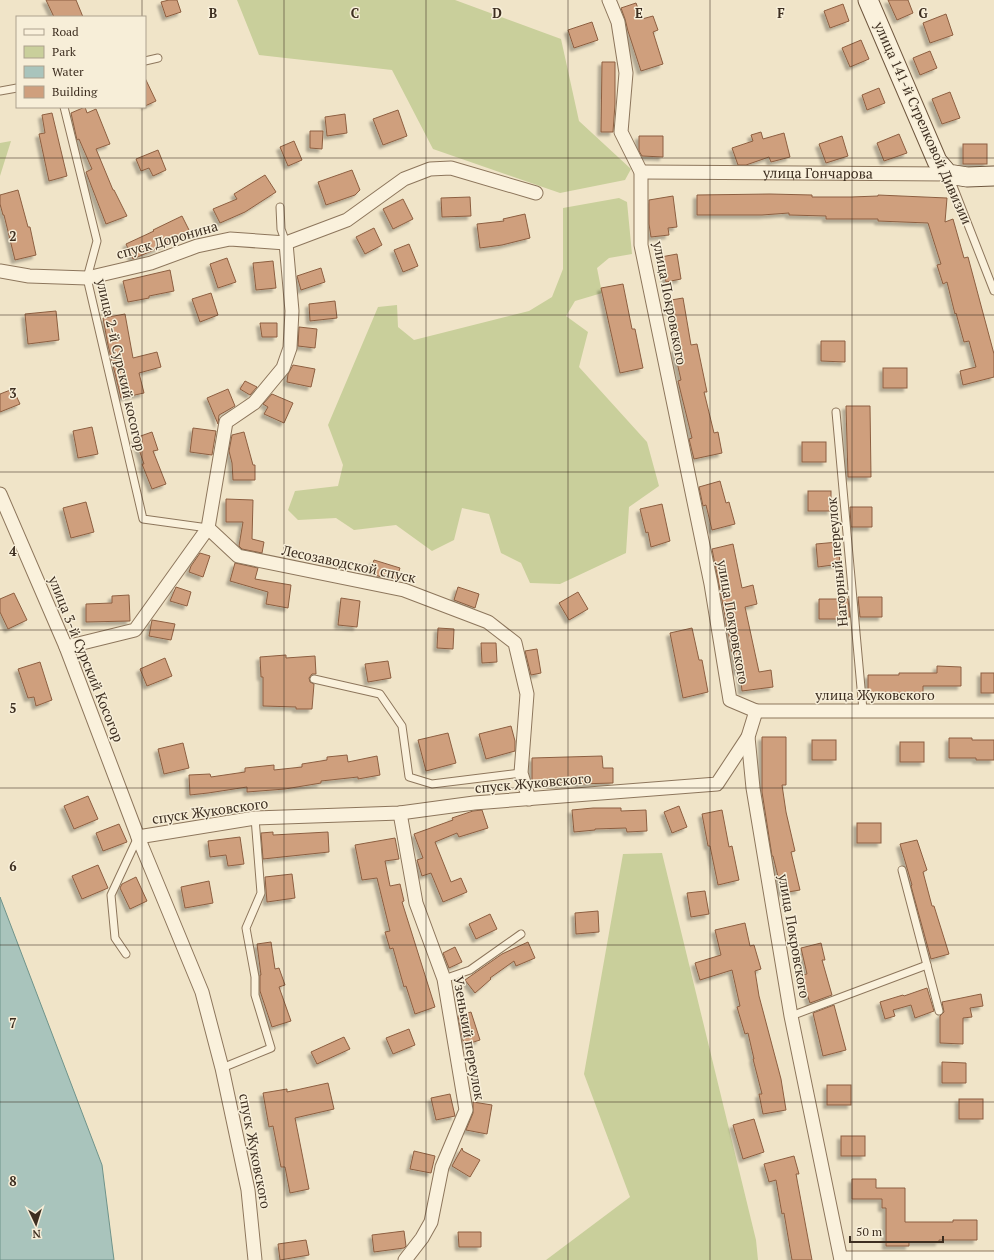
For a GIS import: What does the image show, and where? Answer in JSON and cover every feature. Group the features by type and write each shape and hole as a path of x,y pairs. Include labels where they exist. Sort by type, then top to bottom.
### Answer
{"main road":[{"name":"улица 141-й Стрелковой Дивизии","path":"868,0 938,161 948,174"},
{"name":"улица Гончарова","path":"948,174 968,177 994,176"}],"street":[{"name":"улица Покровского","path":"609,0 618,22 626,74 621,132 641,172 641,245 712,584 730,700 756,711 748,737 753,788 791,1016 841,1259"},
{"name":"спуск Доронина","path":"0,271 29,276 86,278 150,263 197,246 230,239 286,243 347,220 404,178 430,169 451,168 536,193"},
{"name":"улица Гончарова","path":"641,172 948,174"},
{"path":"66,647 135,630 208,528 226,422 254,403 283,368 290,348 292,311 286,243"},
{"name":"улица 3-й Сурский Косогор","path":"0,494 66,647 138,837"},
{"name":"Лесозаводской спуск","path":"208,528 238,556 404,590 488,622 515,643 528,694 521,773 529,799"},
{"name":"улица Жуковского","path":"756,711 994,711"},
{"name":"спуск Жуковского","path":"255,1260 248,1190 222,1068 202,992 138,837 255,818 400,813 474,803 717,784 748,737"},
{"name":"Узенький переулок","path":"400,813 416,903 444,979 466,1110 442,1167 431,1222 422,1238 405,1260"},
{"path":"841,1259 994,1258"}],"lane":[{"path":"146,61 158,58"},
{"path":"0,91 16,88"},
{"name":"улица 2-й Сурский косогор","path":"64,108 97,241 86,278 143,519 208,528"},
{"name":"улица 141-й Стрелковой Дивизии","path":"948,174 994,291"},
{"path":"280,207 281,229 286,243"},
{"name":"Нагорный переулок","path":"836,412 863,710"},
{"path":"314,679 380,694 402,726 409,776 432,784 521,773"},
{"path":"222,1068 272,1048 255,995 255,977 246,928 261,893 255,818"},
{"path":"126,954 115,938 111,895 138,837"},
{"path":"902,870 939,1011"},
{"path":"444,979 470,970 521,934"},
{"path":"791,1016 927,965"}],"green space":[{"path":"237,0 455,0 561,39 579,121 631,169 625,180 560,193 433,149 392,70 259,55"},
{"path":"11,141 0,176 0,143"},
{"path":"619,198 627,202 632,254 609,258 597,268 602,293 575,301 566,316 588,332 579,367 647,442 659,486 629,507 626,553 560,584 530,583 521,563 501,553 489,514 462,508 454,540 432,551 396,525 354,530 336,518 298,520 288,510 295,491 338,486 343,465 328,425 378,307 397,305 398,327 414,340 529,311 552,297 563,269 563,208"},
{"path":"662,853 756,1240 758,1260 546,1260 630,1197 584,1074 623,854"}],"water":[{"path":"0,897 102,1165 114,1260 0,1260"}],"building":[{"path":"46,0 76,0 83,16 54,16"},
{"path":"177,0 181,12 166,17 161,2"},
{"path":"888,0 908,0 913,13 897,20"},
{"path":"636,3 642,19 653,16 658,30 653,32 663,64 641,71 621,8"},
{"path":"843,4 849,21 830,28 824,11"},
{"path":"946,14 953,35 930,43 923,23"},
{"path":"592,22 598,40 574,48 568,30"},
{"path":"861,40 869,59 850,67 842,48"},
{"path":"930,51 937,68 920,75 913,58"},
{"path":"602,62 615,62 613,132 601,132"},
{"path":"146,80 156,101 146,106"},
{"path":"879,88 885,103 867,110 862,95"},
{"path":"950,92 960,118 942,124 932,99"},
{"path":"83,108 85,108 87,113 96,109 110,144 96,149 113,190 127,216 106,224 86,172 92,169 79,139 77,140 71,113"},
{"path":"398,110 407,136 383,145 373,119"},
{"path":"52,113 67,176 49,181 39,134 45,133 42,115"},
{"path":"345,114 347,133 327,136 325,117"},
{"path":"310,131 323,131 322,149 310,148"},
{"path":"761,132 763,139 784,133 790,157 771,162 769,157 746,165 738,165 732,148 753,141 751,135"},
{"path":"899,134 907,153 884,161 877,143"},
{"path":"639,136 663,136 663,157 642,156 639,151"},
{"path":"842,136 848,156 826,163 819,144"},
{"path":"294,141 302,160 288,166 280,147"},
{"path":"963,144 987,144 987,164 963,164"},
{"path":"158,150 166,170 153,176 149,168 141,171 136,159"},
{"path":"352,170 360,190 355,195 326,205 318,182"},
{"path":"265,175 276,192 245,212 220,223 213,209 237,199 234,194"},
{"path":"18,190 28,227 30,227 36,255 15,260 0,204 0,195"},
{"path":"697,195 812,195 812,197 878,195 947,198 945,222 953,219 964,258 968,257 994,354 994,377 963,385 960,371 976,367 969,341 964,342 947,282 943,284 937,265 941,264 928,223 878,221 878,219 826,219 826,216 789,215 789,213 762,215 697,215"},
{"path":"673,196 677,227 668,228 669,235 651,237 649,224 649,200"},
{"path":"470,197 471,216 442,217 441,198"},
{"path":"403,199 413,219 393,229 383,209"},
{"path":"525,214 530,238 502,245 480,248 477,224 504,221 503,219"},
{"path":"182,216 190,232 133,259 126,244"},
{"path":"374,228 382,245 365,254 356,237"},
{"path":"409,244 418,266 403,272 394,250"},
{"path":"677,254 681,279 666,282 661,257"},
{"path":"227,258 236,282 218,288 210,264"},
{"path":"273,261 276,288 256,290 253,263"},
{"path":"321,268 325,282 301,290 297,276"},
{"path":"170,270 174,291 128,302 123,281"},
{"path":"623,284 632,329 635,329 643,368 620,373 601,288"},
{"path":"211,293 218,315 200,322 192,299"},
{"path":"683,298 691,345 697,344 707,392 704,392 714,433 718,432 722,453 694,459 689,439 692,438 678,381 681,380 674,349 679,348 671,300"},
{"path":"335,301 337,318 310,321 309,304"},
{"path":"56,311 59,340 28,344 25,314"},
{"path":"125,314 133,358 157,352 161,367 139,373 144,393 121,398 103,318"},
{"path":"260,323 277,323 277,337 262,337"},
{"path":"299,327 317,329 315,348 298,346"},
{"path":"821,341 845,341 845,362 821,361"},
{"path":"293,365 315,369 311,387 287,382 288,374"},
{"path":"883,368 907,368 907,388 883,388"},
{"path":"245,381 257,387 250,395 240,389"},
{"path":"13,389 20,404 0,412 0,394"},
{"path":"228,389 235,406 219,415 218,424 207,398"},
{"path":"272,394 293,403 284,423 264,414 268,407 263,404"},
{"path":"846,406 870,406 871,477 848,477"},
{"path":"92,427 98,454 78,458 73,431"},
{"path":"193,428 216,431 212,455 190,452"},
{"path":"152,432 158,450 153,451 166,484 152,489 142,464 144,464 135,438"},
{"path":"244,432 253,465 255,465 255,480 233,480 232,463 229,451 232,435"},
{"path":"802,442 826,442 826,462 802,462"},
{"path":"720,481 726,503 729,502 735,524 712,530 706,505 703,506 699,487"},
{"path":"808,491 831,491 831,511 808,511"},
{"path":"226,499 253,500 252,539 264,542 262,553 242,549 239,546 243,522 226,522"},
{"path":"86,502 94,532 71,538 63,508"},
{"path":"662,504 670,541 651,547 648,532 646,533 640,509"},
{"path":"850,507 872,507 872,527 851,527"},
{"path":"838,542 840,564 818,567 816,544"},
{"path":"733,544 742,588 753,585 757,604 745,607 759,672 771,670 773,687 742,691 740,671 736,672 712,549"},
{"path":"200,553 210,556 203,577 189,572 191,566"},
{"path":"374,560 400,568 396,580 369,574"},
{"path":"235,563 258,568 255,579 291,585 288,608 266,604 268,592 230,581"},
{"path":"176,587 191,592 187,606 170,601"},
{"path":"458,587 479,594 475,608 454,600"},
{"path":"578,592 588,609 569,620 559,603"},
{"path":"14,593 27,620 8,629 0,612 0,599"},
{"path":"129,595 130,621 86,622 86,604 112,603 112,596"},
{"path":"858,597 882,597 882,617 860,617"},
{"path":"341,598 360,601 357,627 338,625"},
{"path":"819,599 848,599 850,617 843,617 843,619 819,619"},
{"path":"152,620 175,624 171,640 149,636"},
{"path":"438,628 454,629 453,649 437,648"},
{"path":"692,628 699,660 702,660 708,692 683,698 670,633"},
{"path":"481,643 496,643 497,662 482,663"},
{"path":"537,649 541,673 531,675 525,651"},
{"path":"286,655 286,658 315,656 316,674 312,674 309,678 310,682 314,684 312,709 263,706 263,677 261,677 260,657"},
{"path":"165,658 172,676 147,686 140,669"},
{"path":"388,661 391,678 368,682 365,664"},
{"path":"40,662 52,700 36,706 34,697 28,698 18,669"},
{"path":"937,666 961,667 961,686 923,686 923,693 868,695 868,675 937,673"},
{"path":"981,673 994,673 994,693 981,693"},
{"path":"511,726 515,741 515,751 486,759 479,734"},
{"path":"448,733 456,763 426,771 418,740"},
{"path":"762,737 786,737 786,785 782,785 786,812 795,851 791,852 800,890 782,893 772,856 762,792"},
{"path":"949,738 994,740 994,760 949,758"},
{"path":"812,740 836,740 836,760 812,760"},
{"path":"900,742 924,742 924,762 900,762"},
{"path":"183,743 189,768 164,774 158,749"},
{"path":"347,755 348,762 377,756 380,775 358,779 358,777 321,781 321,783 285,789 247,792 247,787 190,795 189,775 210,774 211,777 245,772 245,768 274,765 274,770 302,767 302,764 327,760 327,757"},
{"path":"602,756 603,768 613,768 613,783 578,784 578,782 532,782 532,758"},
{"path":"88,796 98,819 74,829 64,806"},
{"path":"679,806 687,827 672,833 664,812"},
{"path":"621,808 621,811 646,810 647,831 627,832 626,828 595,829 574,832 572,810"},
{"path":"482,810 488,828 459,837 457,833 435,842 451,882 461,878 467,892 443,902 431,873 422,876 417,860 423,858 414,834 453,820 452,818 473,811"},
{"path":"722,810 729,847 732,846 739,880 718,885 702,814"},
{"path":"857,823 881,823 881,843 857,843"},
{"path":"119,824 127,842 103,851 96,833"},
{"path":"273,832 273,835 328,832 329,852 263,859 261,833"},
{"path":"240,837 244,864 228,866 226,855 210,857 208,841"},
{"path":"395,838 399,859 385,861 390,886 400,884 404,901 402,902 435,1007 415,1014 406,986 404,987 393,948 390,949 385,932 390,931 377,878 362,880 355,845"},
{"path":"917,840 927,870 923,872 932,906 934,906 949,954 931,959 900,844"},
{"path":"98,865 108,888 82,899 72,876"},
{"path":"292,874 295,898 267,902 265,877"},
{"path":"136,877 147,901 130,909 120,888 122,884"},
{"path":"209,881 213,903 185,908 181,887"},
{"path":"705,891 709,914 691,917 687,893"},
{"path":"598,911 599,932 576,934 575,913"},
{"path":"490,914 497,929 476,939 469,924"},
{"path":"745,923 750,946 754,945 761,969 755,971 759,996 781,1079 786,1110 763,1114 759,1094 762,1094 748,1033 745,1034 737,1007 740,1006 732,970 700,980 695,963 721,955 715,930"},
{"path":"271,942 275,969 279,968 285,985 279,987 291,1021 272,1027 260,991 261,975 257,944"},
{"path":"528,942 535,958 516,966 514,961 490,978 491,979 475,993 465,980 502,954"},
{"path":"821,943 825,960 822,960 832,995 810,1003 801,975 807,974 801,948"},
{"path":"455,947 462,962 449,968 443,953"},
{"path":"927,988 934,1011 915,1018 911,1005 893,1010 895,1016 885,1019 880,1002"},
{"path":"981,994 983,1006 970,1008 972,1017 963,1018 963,1044 940,1043 940,1016 944,1012 942,1002"},
{"path":"834,1005 846,1050 823,1056 813,1013"},
{"path":"471,1012 480,1040 464,1045 458,1016"},
{"path":"409,1029 415,1045 393,1054 386,1038"},
{"path":"344,1037 350,1049 317,1064 311,1052"},
{"path":"942,1062 966,1063 966,1083 942,1083"},
{"path":"328,1083 334,1109 295,1118 309,1189 290,1193 285,1167 281,1167 273,1126 269,1127 263,1093 287,1089 287,1092"},
{"path":"827,1085 851,1085 851,1105 827,1105"},
{"path":"450,1094 455,1116 436,1120 431,1098"},
{"path":"959,1099 983,1099 983,1119 959,1119"},
{"path":"473,1102 492,1105 487,1134 466,1130 473,1113"},
{"path":"754,1119 764,1152 743,1159 733,1125"},
{"path":"841,1136 865,1136 865,1156 841,1156"},
{"path":"462,1148 463,1151 480,1160 470,1177 452,1166"},
{"path":"414,1151 435,1156 431,1173 410,1169"},
{"path":"794,1156 799,1174 796,1174 812,1260 792,1260 784,1213 782,1214 776,1180 769,1182 764,1164"},
{"path":"852,1179 876,1179 876,1188 905,1188 905,1222 953,1222 953,1220 977,1220 977,1240 939,1240 939,1242 909,1242 909,1246 886,1246 886,1208 882,1208 882,1199 852,1199"},
{"path":"404,1231 406,1246 404,1248 374,1252 372,1235"},
{"path":"458,1232 481,1232 481,1247 459,1247"},
{"path":"306,1240 309,1255 280,1260 278,1244"}]}
